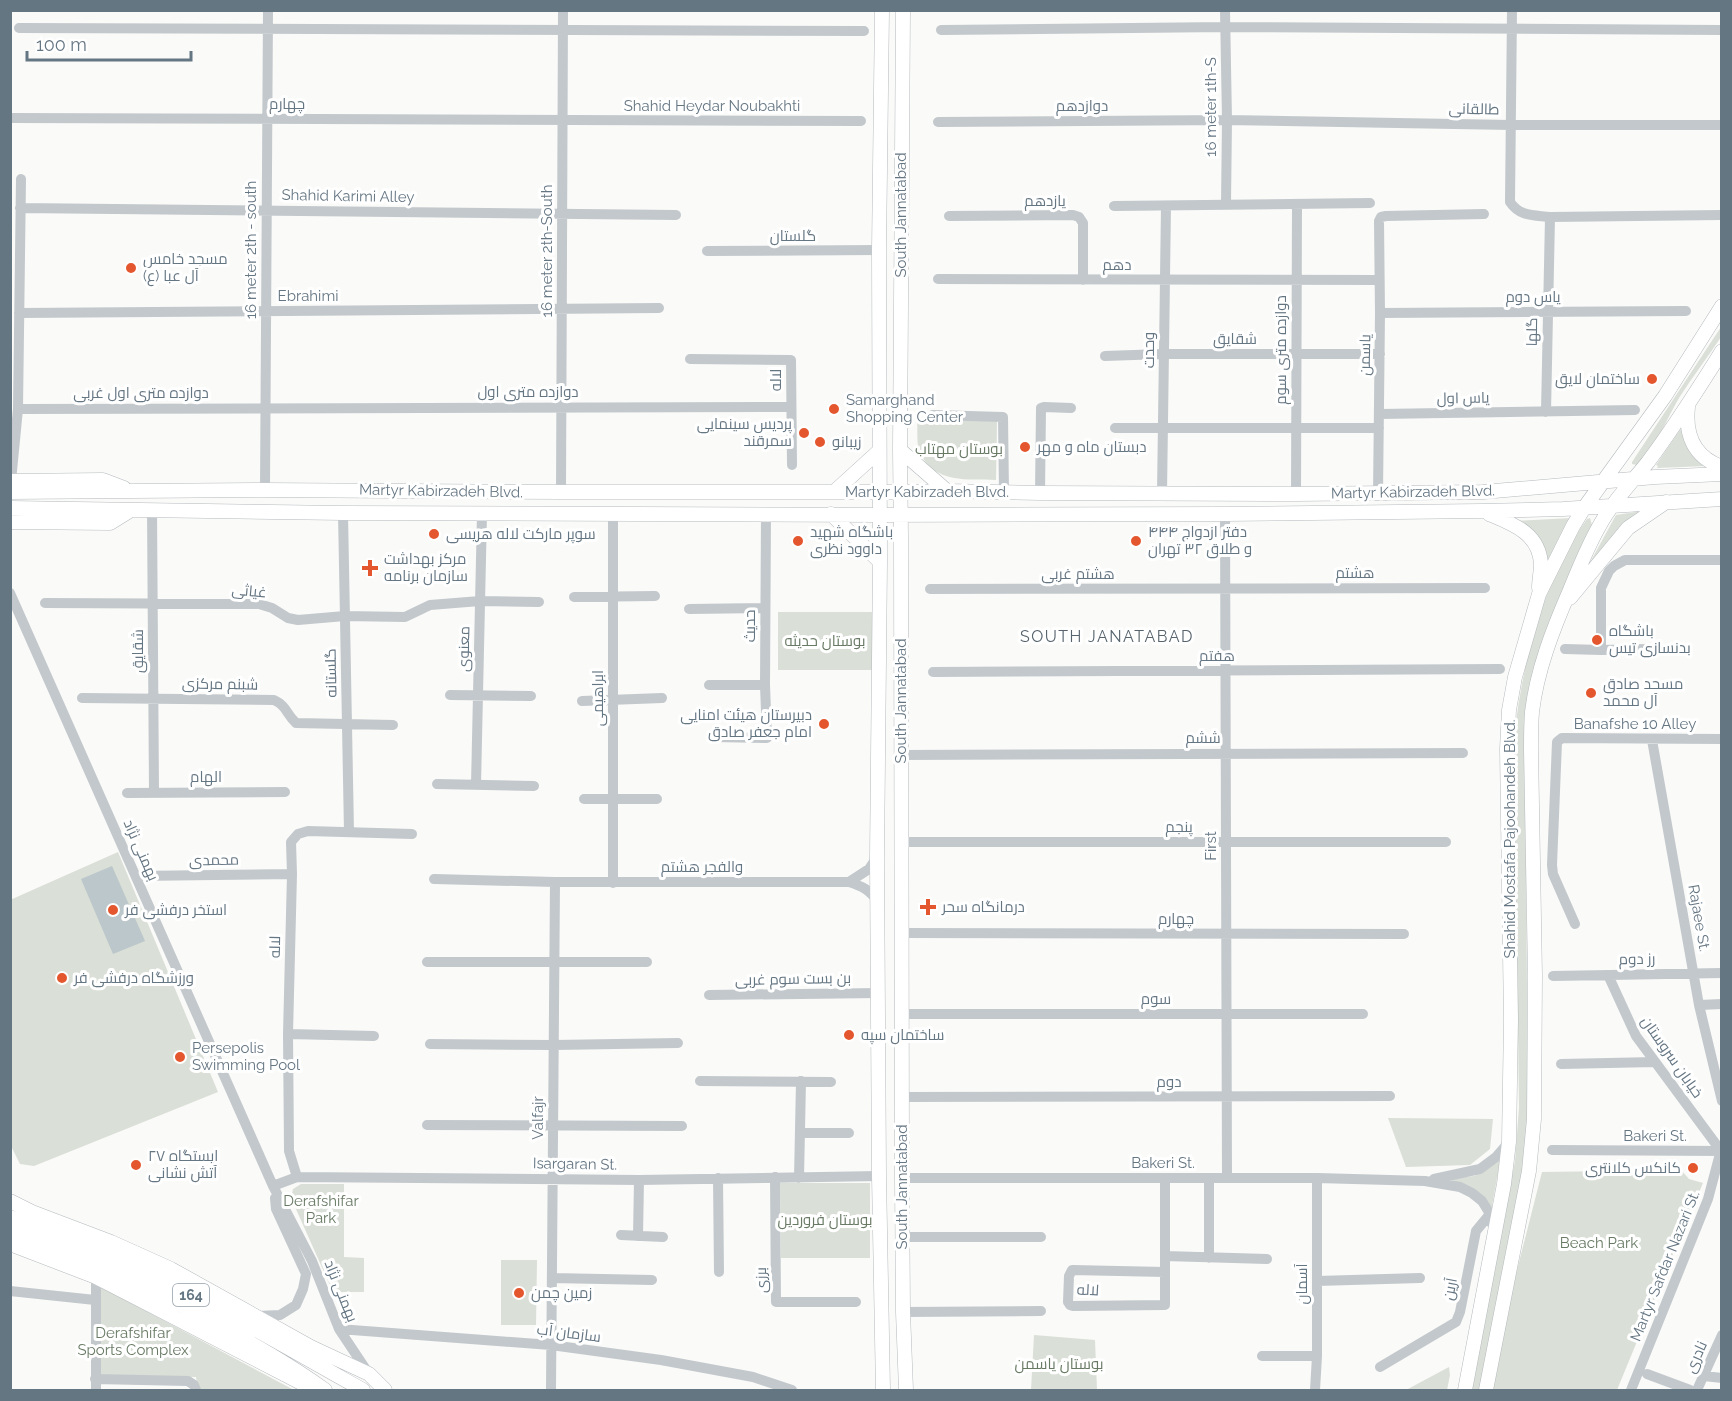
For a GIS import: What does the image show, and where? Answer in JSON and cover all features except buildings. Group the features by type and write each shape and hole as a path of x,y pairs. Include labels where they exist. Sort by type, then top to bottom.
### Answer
{"main road":[{"name":"South Jannatabad","path":"882,10 879,250 878,902 879,1176 883,1390"},
{"name":"South Jannatabad","path":"903,10 900,492 902,1178 906,1390"},
{"name":"Shahid Mostafa Pajoohandeh Blvd.","path":"1465,1390 1504,1184 1509,1142 1511,1020 1507,749 1509,710 1515,677 1539,594 1573,526 1665,396 1722,306"},
{"name":"Shahid Mostafa Pajoohandeh Blvd.","path":"1486,1390 1530,1161 1534,1119 1536,1056 1531,749 1532,714 1542,666 1561,609 1596,533 1613,505 1634,480 1688,405 1722,351"},
{"path":"1688,405 1686,421 1690,438 1699,453 1712,464 1722,467"},
{"path":"900,450 947,491"},
{"path":"834,492 879,451"},
{"name":"Martyr Kabirzadeh Blvd.","path":"10,492 265,490 1378,494 1484,492 1722,474"},
{"name":"Martyr Kabirzadeh Blvd.","path":"11,481 103,480 131,491"},
{"name":"Martyr Kabirzadeh Blvd.","path":"10,508 343,513 1225,514 1481,512 1722,499"},
{"path":"1561,609 1628,528 1668,501"},
{"path":"10,522 110,523 131,509"},
{"path":"1481,512 1523,529 1537,548 1540,564 1539,594"},
{"path":"831,514 880,562"},
{"path":"10,1202 111,1242 171,1269 311,1347 369,1374 385,1390"},
{"name":"164","path":"10,1217 107,1255 162,1280 241,1321 363,1390"},
{"name":"164","path":"10,1231 92,1263 164,1295 294,1368 325,1390"},
{"path":"10,1244 96,1277 315,1390"}],"street":[{"name":"16 meter 2th - south","path":"265,490 268,10"},
{"name":"16 meter 2th-South","path":"561,492 563,10"},
{"name":"16 meter 1th-S","path":"1225,10 1226,204"},
{"path":"1512,10 1510,202 1515,210 1524,214 1550,217 1722,215"},
{"path":"941,30 1225,27 1722,30"},
{"path":"18,28 864,31"},
{"name":"چهارم","path":"10,118 563,121"},
{"name":"دوازدهم","path":"938,122 1227,120"},
{"name":"طالقانی","path":"1227,120 1511,125 1722,125"},
{"name":"Shahid Heydar Noubakhti","path":"563,121 861,121"},
{"path":"11,481 18,409 19,313 15,297 15,251 17,203 21,179"},
{"name":"Shahid Karimi Alley","path":"17,203 267,210 676,215"},
{"path":"1114,206 1370,203"},
{"name":"دوازده متری سوم","path":"1296,494 1297,205"},
{"name":"وحدت","path":"1162,494 1166,206"},
{"name":"یاسمن","path":"1378,494 1381,218 1386,216 1484,214"},
{"name":"یازدهم","path":"949,216 1073,215 1079,217 1083,223 1083,280"},
{"name":"گلها","path":"1546,412 1550,217"},
{"name":"گلستان","path":"707,251 879,250"},
{"name":"دهم","path":"938,279 1379,280"},
{"name":"Ebrahimi","path":"19,313 659,308"},
{"name":"یاس دوم","path":"1380,313 1686,311"},
{"path":"1105,356 1163,354"},
{"name":"شقایق","path":"1163,354 1380,354"},
{"name":"لاله","path":"690,359 791,360 792,465"},
{"name":"دوازده متری اول","path":"265,408 791,407"},
{"name":"دوازده متری اول غربی","path":"18,409 265,408"},
{"path":"1040,493 1041,408 1071,408"},
{"name":"یاس اول","path":"1379,414 1635,410"},
{"path":"933,415 1003,417 1004,492"},
{"path":"1115,428 1379,428"},
{"name":"شقایق","path":"152,510 154,792"},
{"name":"گلستانه","path":"343,513 349,832"},
{"name":"معنوی","path":"477,785 482,513"},
{"name":"ابراهیمی","path":"613,513 613,882"},
{"name":"حدیث","path":"714,737 766,738 766,514"},
{"name":"First","path":"1225,514 1227,1178"},
{"path":"1601,650 1600,588 1609,571 1625,560 1722,560"},
{"name":"هشتم","path":"1226,588 1485,588"},
{"name":"هشتم غربی","path":"930,589 1226,588"},
{"name":"بهمنی نژاد","path":"10,593 273,1186 312,1261 339,1329 369,1374"},
{"path":"574,597 655,596"},
{"name":"غیاثی","path":"45,603 259,604 272,608 288,618 298,620 345,616 405,617 429,605 480,601 539,602"},
{"path":"689,609 765,608"},
{"path":"1565,649 1648,649"},
{"name":"هفتم","path":"933,672 1500,669"},
{"path":"710,685 765,686"},
{"path":"450,695 531,696"},
{"name":"شبنم مرکزی","path":"82,698 274,700 285,706 290,718 296,723 393,724"},
{"path":"582,701 662,698"},
{"name":"Banafshe 10 Alley","path":"1575,924 1553,874 1552,865 1557,742 1562,738 1722,739"},
{"name":"Rajaee St.","path":"1652,740 1699,1005 1722,1101"},
{"name":"ششم","path":"901,755 1463,753"},
{"path":"437,784 534,786"},
{"name":"الهام","path":"127,793 285,792"},
{"path":"584,799 657,799"},
{"name":"لاله","path":"297,1177 289,1151 291,842 298,834 308,831 412,834"},
{"name":"پنجم","path":"901,842 1446,842"},
{"path":"849,882 869,869 878,857"},
{"name":"محمدی","path":"136,876 292,874"},
{"path":"434,879 555,882"},
{"name":"والفجر هشتم","path":"555,882 849,882"},
{"name":"Valfajr","path":"551,1390 555,882"},
{"path":"849,882 867,889 878,902"},
{"name":"چهارم","path":"901,933 1404,934"},
{"path":"427,962 646,962"},
{"name":"رز دوم","path":"1553,976 1722,973"},
{"name":"خیابان سروستان","path":"1608,975 1636,1036 1721,1149"},
{"name":"بن بست سوم غربی","path":"709,995 879,993"},
{"path":"1699,1005 1722,1004"},
{"name":"سوم","path":"902,1014 1363,1014"},
{"path":"288,1034 374,1036"},
{"path":"430,1044 678,1043"},
{"path":"1561,1064 1655,1062"},
{"path":"700,1081 831,1082"},
{"path":"799,1178 801,1082"},
{"name":"دوم","path":"902,1097 1390,1096"},
{"path":"427,1125 682,1126"},
{"path":"800,1133 849,1133"},
{"name":"Bakeri St.","path":"1425,1181 1480,1169 1496,1157 1509,1142"},
{"name":"Bakeri St.","path":"1552,1150 1721,1149"},
{"name":"Martyr Safdar Nazari St.","path":"1631,1390 1708,1199 1721,1149"},
{"name":"Isargaran St.","path":"273,1186 297,1177 639,1180 879,1176"},
{"name":"برزی","path":"775,1177 776,1302 856,1302"},
{"path":"718,1178 719,1272"},
{"name":"Bakeri St.","path":"902,1178 1317,1178 1425,1181 1460,1187 1472,1193 1482,1201 1490,1214 1494,1231"},
{"name":"لاله","path":"1165,1178 1165,1256 1165,1272 1165,1305 1073,1306 1068,1302 1069,1276 1072,1270 1165,1272"},
{"path":"1209,1178 1209,1257"},
{"name":"آسمان","path":"1315,1390 1317,1178"},
{"path":"638,1236 639,1180"},
{"name":"بهمنی نژاد","path":"258,1316 280,1315 296,1305 306,1274 276,1209 273,1186"},
{"name":"آرین","path":"1380,1367 1456,1322 1476,1231 1490,1214"},
{"path":"621,1235 663,1237"},
{"path":"903,1237 1041,1237"},
{"path":"1165,1256 1267,1259"},
{"path":"96,1277 95,1385 188,1381 194,1384 196,1390"},
{"path":"552,1278 652,1280"},
{"path":"1317,1281 1420,1278"},
{"path":"10,1291 95,1300"},
{"path":"903,1312 1041,1311"},
{"name":"سازمان آب","path":"339,1329 551,1345 661,1360 753,1377 792,1390"},
{"name":"نادری","path":"1697,1390 1722,1335"},
{"path":"1262,1356 1317,1356"},
{"path":"1647,1374 1690,1390"},
{"path":"1704,1376 1722,1378"}],"green space":[{"path":"1721,327 1721,337 1679,398 1655,442 1637,465 1632,464 1632,462"},
{"name":"بوستان مهتاب","path":"917,420 997,421 996,480 953,478 934,470 920,453"},
{"path":"1682,427 1690,449 1706,466 1657,468 1656,465"},
{"path":"1649,510 1576,588 1616,515"},
{"path":"1572,518 1542,578 1543,565 1513,521"},
{"path":"1590,518 1592,525 1573,564 1570,588 1554,610 1534,670 1525,724 1528,1117 1525,1162 1482,1390 1472,1390 1515,1161 1519,1107 1514,739 1522,681 1546,596 1571,543"},
{"name":"بوستان حدیثه","path":"778,612 872,612 873,670 778,670"},
{"path":"118,852 218,1092 34,1166 20,1164 10,1144 10,900"},
{"path":"1388,1118 1493,1119 1490,1149 1470,1165 1406,1167"},
{"path":"1501,1156 1491,1211 1487,1202 1438,1180 1482,1173"},
{"name":"Beach Park","path":"1681,1170 1689,1179 1703,1183 1617,1390 1493,1390 1515,1278 1542,1172"},
{"name":"بوستان فروردین","path":"780,1183 870,1183 870,1258 781,1258"},
{"name":"Derafshifar Park","path":"301,1184 344,1184 344,1257 364,1258 364,1292 333,1292 291,1198 293,1189"},
{"name":"زمین چمن","path":"501,1260 537,1260 536,1325 501,1325"},
{"name":"Derafshifar Sports Complex","path":"99,1286 294,1390 198,1390 196,1377 98,1375"},
{"name":"بوستان یاسمن","path":"1034,1335 1095,1340 1097,1390 1031,1390"},
{"path":"1449,1367 1447,1390 1406,1390"}],"shaded area":[{"name":"استخر درفشی فر","path":"112,866 145,941 113,954 81,879"}],"place":[{"name":"مسجد خامس آل عبا (ع)","path":"131,268"},
{"name":"ساختمان لایق","path":"1652,379"},
{"name":"Samarghand Shopping Center","path":"834,409"},
{"name":"پردیس سینمایی سمرقند","path":"804,433"},
{"name":"زیبانو","path":"820,442"},
{"name":"دبستان ماه و مهر","path":"1025,447"},
{"name":"سوپر مارکت لاله هریسی","path":"434,534"},
{"name":"باشگاه شهید داوود نظری","path":"798,541"},
{"name":"دفتر ازدواج ۴۴۴ و طلاق ۳۲ تهران","path":"1136,541"},
{"name":"مرکز بهداشت سازمان برنامه","path":"370,568"},
{"name":"باشگاه بدنسازی تیس","path":"1597,640"},
{"name":"مسجد صادق آل محمد","path":"1591,693"},
{"name":"دبیرستان هیئت امنایی امام جعفر صادق","path":"824,724"},
{"name":"درمانگاه سحر","path":"928,907"},
{"name":"استخر درفشی فر","path":"113,910"},
{"name":"ورزشگاه درفشی فر","path":"62,978"},
{"name":"ساختمان سپه","path":"849,1035"},
{"name":"Persepolis Swimming Pool","path":"180,1057"},
{"name":"ایستگاه ۲۷ آتش نشانی","path":"136,1165"},
{"name":"کانکس کلانتری","path":"1693,1168"},
{"name":"زمین چمن","path":"519,1293"}],"district":[{"name":"SOUTH JANATABAD","path":"1107,636"}]}
